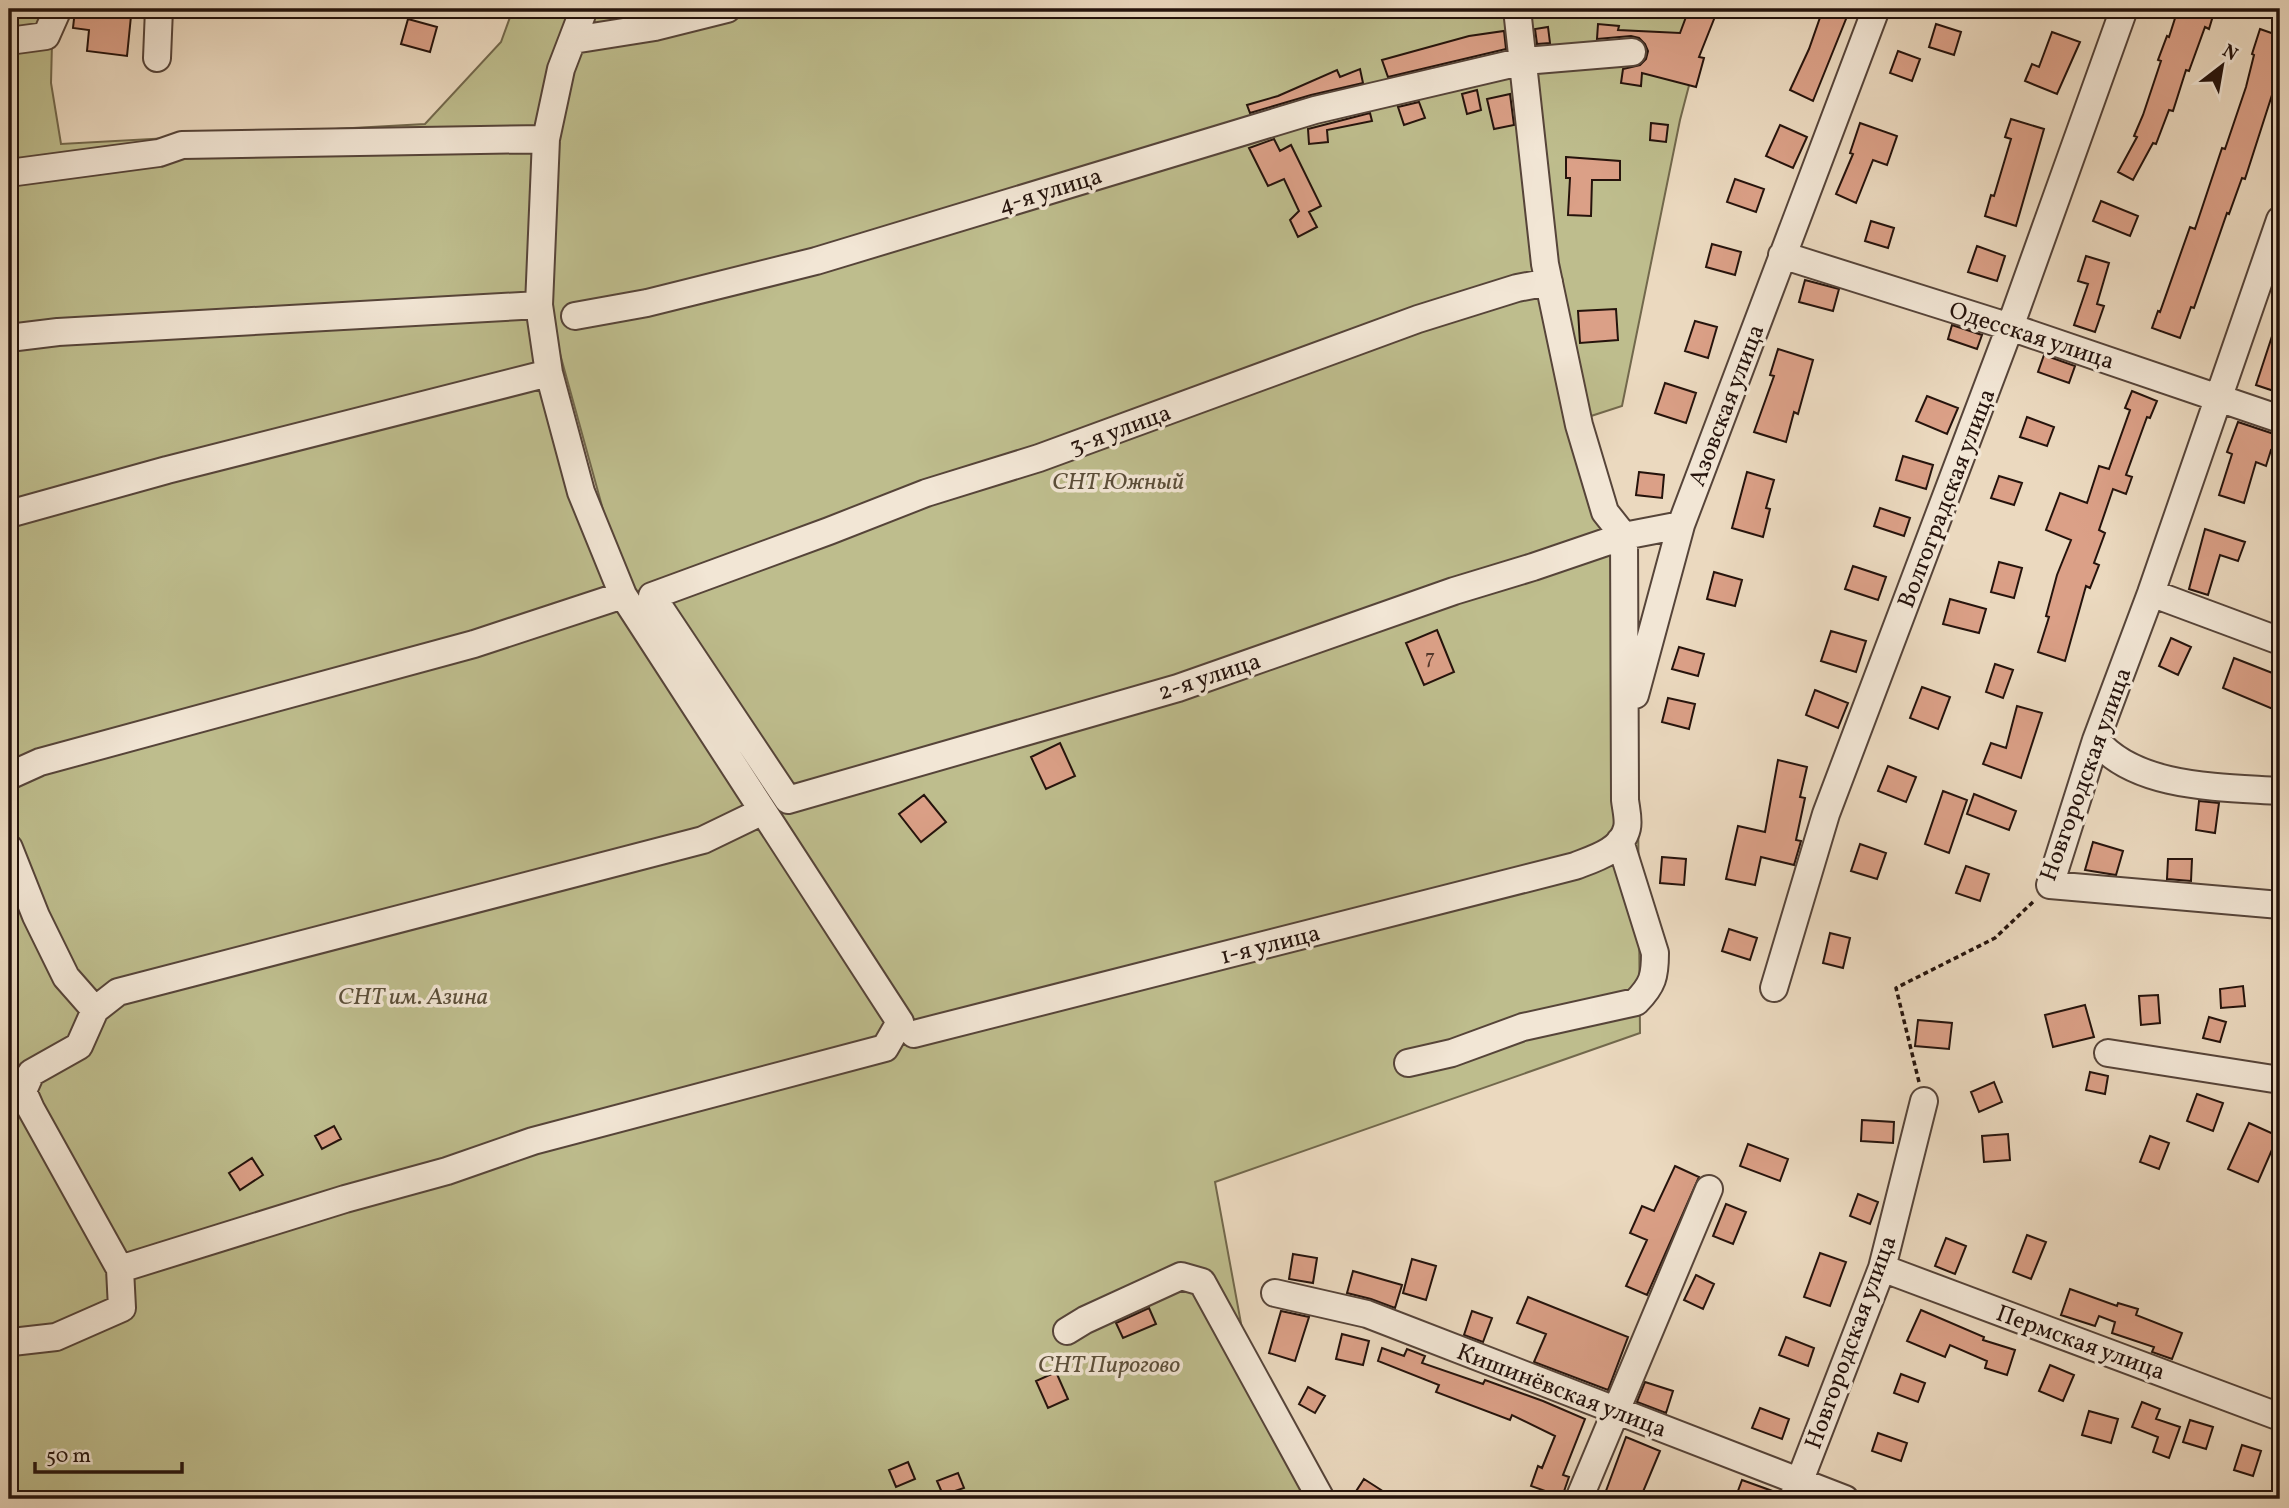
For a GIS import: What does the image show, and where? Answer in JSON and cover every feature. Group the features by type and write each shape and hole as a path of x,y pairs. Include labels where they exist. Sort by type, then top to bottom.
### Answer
{"street":[{"path":"9,41 46,36 58,9"},
{"path":"157,58 159,9"},
{"path":"120,1269 345,1199 447,1171 533,1141 886,1048 900,1022 623,595 581,492 549,373 539,304 546,139 561,69 584,9"},
{"path":"573,40 655,27 727,9"},
{"path":"1408,1063 1452,1053 1523,1027 1636,1002 1650,988 1655,970 1655,953 1620,841 1628,828 1625,788 1624,536 1605,512 1579,425 1545,264 1517,9"},
{"name":"Азовская улица","path":"1636,815 1634,692 1681,525 1876,9"},
{"name":"Волгоградская улица","path":"1774,988 1826,814 2010,327 2124,9"},
{"name":"4-я улица","path":"575,316 647,303 816,261 1315,110 1524,61 1632,52"},
{"path":"9,173 159,153 182,145 546,139"},
{"name":"Новгородская улица","path":"2050,885 2096,740 2151,593 2280,220"},
{"name":"Одесская улица","path":"1782,254 2010,327 2280,419"},
{"name":"3-я улица","path":"788,800 652,596 926,493 1051,454 1418,318 1517,288 1549,282"},
{"path":"9,338 71,331 539,304"},
{"path":"9,514 167,470 549,373"},
{"name":"2-я улица","path":"788,800 1178,688 1454,591 1624,536 1681,525"},
{"path":"2151,593 2280,641"},
{"path":"9,776 40,762 474,644 623,595"},
{"path":"2096,740 2103,748 2131,766 2179,783 2280,792"},
{"path":"9,1345 12,1342 56,1337 122,1308 120,1269 23,1091 31,1073 79,1046 95,1010 118,992 704,840 763,811"},
{"name":"1-я улица","path":"914,1034 1575,866 1603,855 1620,841"},
{"path":"9,848 36,916 66,977 95,1010"},
{"path":"2050,885 2280,905"},
{"path":"2108,1053 2280,1080"},
{"name":"Новгородская улица","path":"1795,1491 1882,1268 1924,1101"},
{"path":"1579,1499 1709,1189"},
{"name":"Пермская улица","path":"1882,1268 2280,1417"},
{"path":"1067,1331 1181,1276 1202,1282 1321,1499"},
{"name":"Кишинёвская улица","path":"1275,1293 1367,1314 1614,1411 1795,1491 1845,1499"},
{"path":"1304,1453 1334,1499"}],"path":[{"name":"Новгородская улица","path":"1924,1101 1896,988 1996,938 2050,885"}],"green space":[{"path":"9,9 66,9 52,43 51,83 61,144 425,124 501,42 513,9 1709,9 1680,120 1622,406 1585,418 1636,571 1640,1033 1215,1182 1247,1356 1329,1499 9,1499","holes":["557,343 613,546 576,434"]}],"building":[{"path":"1689,9 1718,9 1699,57 1704,58 1696,87 1642,73 1641,86 1621,83 1623,69 1640,65 1646,59 1648,51 1639,38 1631,36 1597,39 1598,24 1619,26 1618,30 1680,33"},
{"path":"1823,9 1850,9 1813,101 1790,90 1809,49"},
{"path":"2178,9 2215,9 2209,29 2205,27 2189,71 2186,70 2173,111 2169,110 2156,144 2153,143 2133,180 2118,172 2137,137 2134,136 2161,61 2158,60"},
{"path":"75,10 131,16 127,56 87,51 89,30 73,28"},
{"path":"408,19 437,27 430,52 401,44"},
{"path":"1936,24 1961,32 1954,55 1929,47"},
{"path":"1548,27 1550,43 1537,44 1535,29"},
{"path":"2260,29 2280,36 2280,79 2275,96 2272,95 2245,179 2242,178 2229,214 2227,213 2194,308 2191,307 2180,338 2152,328 2190,227 2195,229 2222,148 2225,149 2246,87"},
{"path":"1504,31 1506,49 1388,77 1382,60 1469,36"},
{"path":"2052,32 2080,42 2057,94 2025,81 2032,64 2039,67"},
{"path":"1898,51 1920,59 1912,81 1890,73"},
{"path":"1360,69 1363,83 1250,113 1247,105 1278,96 1337,70 1340,77"},
{"path":"1477,90 1481,110 1467,114 1462,94"},
{"path":"1510,94 1514,125 1494,129 1487,99"},
{"path":"1419,102 1425,118 1404,125 1398,107"},
{"path":"1370,113 1372,121 1327,130 1328,142 1309,144 1308,129"},
{"path":"2011,119 2044,129 2016,226 1985,216 1991,195 1994,196 2011,139 2005,137"},
{"path":"1651,123 1668,125 1666,142 1650,140"},
{"path":"1860,123 1897,136 1887,165 1873,160 1856,203 1836,194 1853,154 1850,153"},
{"path":"1780,125 1807,137 1793,168 1766,156"},
{"path":"1274,139 1280,151 1291,145 1321,206 1309,212 1317,227 1298,237 1290,220 1299,211 1284,179 1268,186 1249,148"},
{"path":"1566,157 1620,161 1620,180 1592,180 1591,216 1568,215 1570,178 1566,178"},
{"path":"1735,179 1764,189 1756,212 1727,202"},
{"path":"2101,201 2138,216 2130,236 2093,221"},
{"path":"1871,221 1894,228 1888,248 1865,241"},
{"path":"1712,244 1741,252 1735,275 1706,267"},
{"path":"1977,246 2005,256 1997,281 1968,272"},
{"path":"2086,256 2109,263 2097,304 2104,306 2095,332 2074,325 2088,284 2078,281"},
{"path":"1805,280 1839,289 1833,311 1799,302"},
{"path":"1616,309 1618,340 1580,343 1578,311"},
{"path":"1695,321 1717,327 1708,358 1685,351"},
{"path":"2277,321 2280,321 2280,393 2256,385"},
{"path":"1952,325 1982,335 1977,349 1948,339"},
{"path":"1778,349 1813,360 1798,414 1794,412 1786,442 1754,432 1774,376 1770,375"},
{"path":"2044,355 2075,366 2069,383 2038,372"},
{"path":"1665,383 1696,393 1686,423 1655,413"},
{"path":"2132,391 2157,401 2150,418 2147,417 2126,475 2132,477 2126,494 2113,489 2099,530 2105,533 2094,563 2099,565 2090,588 2086,586 2065,661 2038,652 2049,617 2046,616 2057,575 2071,540 2046,530 2060,493 2087,503 2099,466 2109,469 2130,410 2125,408"},
{"path":"1927,396 1958,408 1947,434 1916,421"},
{"path":"2027,417 2054,427 2047,446 2020,437"},
{"path":"2238,422 2280,436 2280,453 2271,450 2266,466 2256,462 2244,503 2219,495 2232,454 2227,452"},
{"path":"1903,456 1933,465 1926,489 1896,480"},
{"path":"1639,472 1664,475 1662,498 1636,495"},
{"path":"1747,472 1774,480 1766,508 1770,509 1763,537 1732,528"},
{"path":"1999,476 2022,483 2014,505 1991,498"},
{"path":"1880,508 1910,518 1904,536 1874,526"},
{"path":"2205,529 2245,542 2238,561 2220,555 2208,595 2189,589"},
{"path":"1999,562 2022,568 2014,598 1991,592"},
{"path":"1853,566 1886,577 1878,600 1845,589"},
{"path":"1714,572 1742,580 1735,606 1707,599"},
{"path":"1950,599 1986,609 1979,633 1943,624"},
{"path":"1437,630 1454,672 1424,685 1406,643"},
{"path":"1831,631 1866,641 1856,672 1821,661"},
{"path":"2171,638 2191,647 2178,675 2159,666"},
{"path":"1679,647 1704,654 1698,676 1672,669"},
{"path":"2234,658 2280,676 2280,712 2223,688"},
{"path":"1995,664 2013,670 2003,698 1986,692"},
{"path":"1922,687 1950,697 1938,729 1910,718"},
{"path":"1815,690 1848,703 1838,728 1806,715"},
{"path":"1668,698 1695,704 1689,729 1662,722"},
{"path":"2017,706 2042,713 2021,778 1983,764 1991,743 2006,748"},
{"path":"1060,743 1075,776 1046,789 1031,757"},
{"path":"1778,760 1807,767 1800,797 1805,798 1796,840 1801,841 1794,865 1761,857 1755,885 1726,879 1738,826 1765,832"},
{"path":"1888,766 1916,777 1906,802 1878,791"},
{"path":"1943,791 1967,800 1949,853 1925,844"},
{"path":"1974,794 2016,811 2009,830 1967,814"},
{"path":"924,795 946,822 921,842 899,814"},
{"path":"2199,801 2219,803 2215,833 2196,830"},
{"path":"2093,842 2123,851 2116,875 2085,870"},
{"path":"1860,844 1886,853 1877,879 1851,871"},
{"path":"1662,857 1686,859 1684,885 1660,883"},
{"path":"2168,859 2192,859 2191,881 2167,879"},
{"path":"1966,866 1989,874 1980,901 1956,893"},
{"path":"1729,929 1757,938 1750,960 1722,951"},
{"path":"1830,933 1850,938 1843,968 1823,963"},
{"path":"2243,986 2245,1006 2221,1008 2220,989"},
{"path":"2158,995 2160,1023 2141,1025 2139,996"},
{"path":"2085,1005 2094,1037 2053,1047 2045,1015"},
{"path":"2209,1017 2226,1022 2220,1042 2203,1038"},
{"path":"1918,1020 1952,1023 1949,1049 1915,1046"},
{"path":"2090,1072 2108,1076 2105,1094 2086,1090"},
{"path":"1994,1082 2002,1102 1979,1112 1971,1092"},
{"path":"2197,1094 2223,1103 2213,1131 2187,1121"},
{"path":"1862,1120 1894,1122 1893,1143 1861,1141"},
{"path":"2249,1123 2278,1136 2258,1182 2228,1169"},
{"path":"334,1126 341,1139 322,1149 315,1136"},
{"path":"2008,1134 2010,1160 1984,1162 1982,1136"},
{"path":"2150,1136 2169,1143 2159,1169 2140,1162"},
{"path":"1748,1144 1788,1159 1780,1181 1740,1166"},
{"path":"252,1158 263,1175 240,1190 229,1173"},
{"path":"1675,1166 1699,1177 1647,1295 1626,1286 1647,1240 1630,1233 1642,1206 1654,1211"},
{"path":"1858,1194 1878,1202 1870,1224 1850,1216"},
{"path":"1726,1204 1746,1212 1733,1244 1713,1236"},
{"path":"2027,1235 2046,1242 2031,1279 2013,1272"},
{"path":"1946,1238 1966,1246 1955,1274 1935,1266"},
{"path":"1820,1253 1846,1262 1830,1306 1804,1297"},
{"path":"1293,1254 1317,1258 1313,1283 1289,1279"},
{"path":"1412,1259 1436,1266 1426,1300 1403,1293"},
{"path":"1353,1271 1402,1285 1395,1308 1347,1293"},
{"path":"1696,1275 1714,1284 1703,1309 1684,1300"},
{"path":"2070,1289 2117,1306 2118,1303 2138,1309 2136,1315 2182,1333 2172,1359 2152,1352 2154,1347 2112,1333 2115,1322 2099,1316 2095,1326 2061,1315"},
{"path":"1528,1297 1628,1337 1608,1390 1534,1362 1546,1334 1517,1323"},
{"path":"1149,1308 1156,1324 1123,1338 1116,1323"},
{"path":"1921,1310 1984,1337 1983,1340 2015,1350 2007,1375 1985,1368 1987,1361 1950,1345 1945,1357 1907,1341"},
{"path":"1281,1311 1309,1317 1295,1361 1269,1353"},
{"path":"1472,1311 1492,1318 1483,1342 1464,1335"},
{"path":"1342,1334 1369,1341 1363,1365 1336,1359"},
{"path":"1786,1337 1814,1348 1808,1366 1779,1355"},
{"path":"1382,1348 1404,1356 1407,1349 1425,1356 1422,1363 1483,1384 1485,1380 1585,1419 1563,1475 1569,1477 1562,1497 1531,1486 1538,1466 1542,1468 1555,1436 1512,1415 1510,1420 1436,1392 1439,1385 1378,1361"},
{"path":"2050,1365 2074,1375 2063,1401 2039,1391"},
{"path":"1056,1372 1068,1399 1048,1408 1036,1381"},
{"path":"1901,1374 1925,1383 1918,1402 1894,1393"},
{"path":"1645,1382 1673,1391 1666,1413 1637,1402"},
{"path":"1308,1387 1325,1396 1315,1413 1299,1404"},
{"path":"2142,1402 2160,1409 2156,1419 2180,1427 2169,1458 2153,1452 2158,1437 2132,1427"},
{"path":"1760,1408 1789,1419 1782,1439 1752,1428"},
{"path":"2089,1411 2118,1419 2111,1443 2082,1435"},
{"path":"2190,1420 2213,1427 2206,1449 2183,1442"},
{"path":"1878,1433 1907,1443 1901,1461 1872,1451"},
{"path":"1626,1437 1660,1451 1640,1499 1603,1499"},
{"path":"2242,1445 2261,1451 2253,1476 2234,1470"},
{"path":"908,1462 915,1479 896,1487 889,1470"},
{"path":"958,1473 964,1488 943,1495 937,1481"},
{"path":"1364,1479 1395,1499 1351,1499"},
{"path":"1742,1480 1778,1493 1777,1499 1735,1499"}],"park label":[{"name":"СНТ Южный","path":"1118,481"},
{"name":"СНТ им. Азина","path":"413,996"},
{"name":"СНТ Пирогово","path":"1109,1364"}]}
